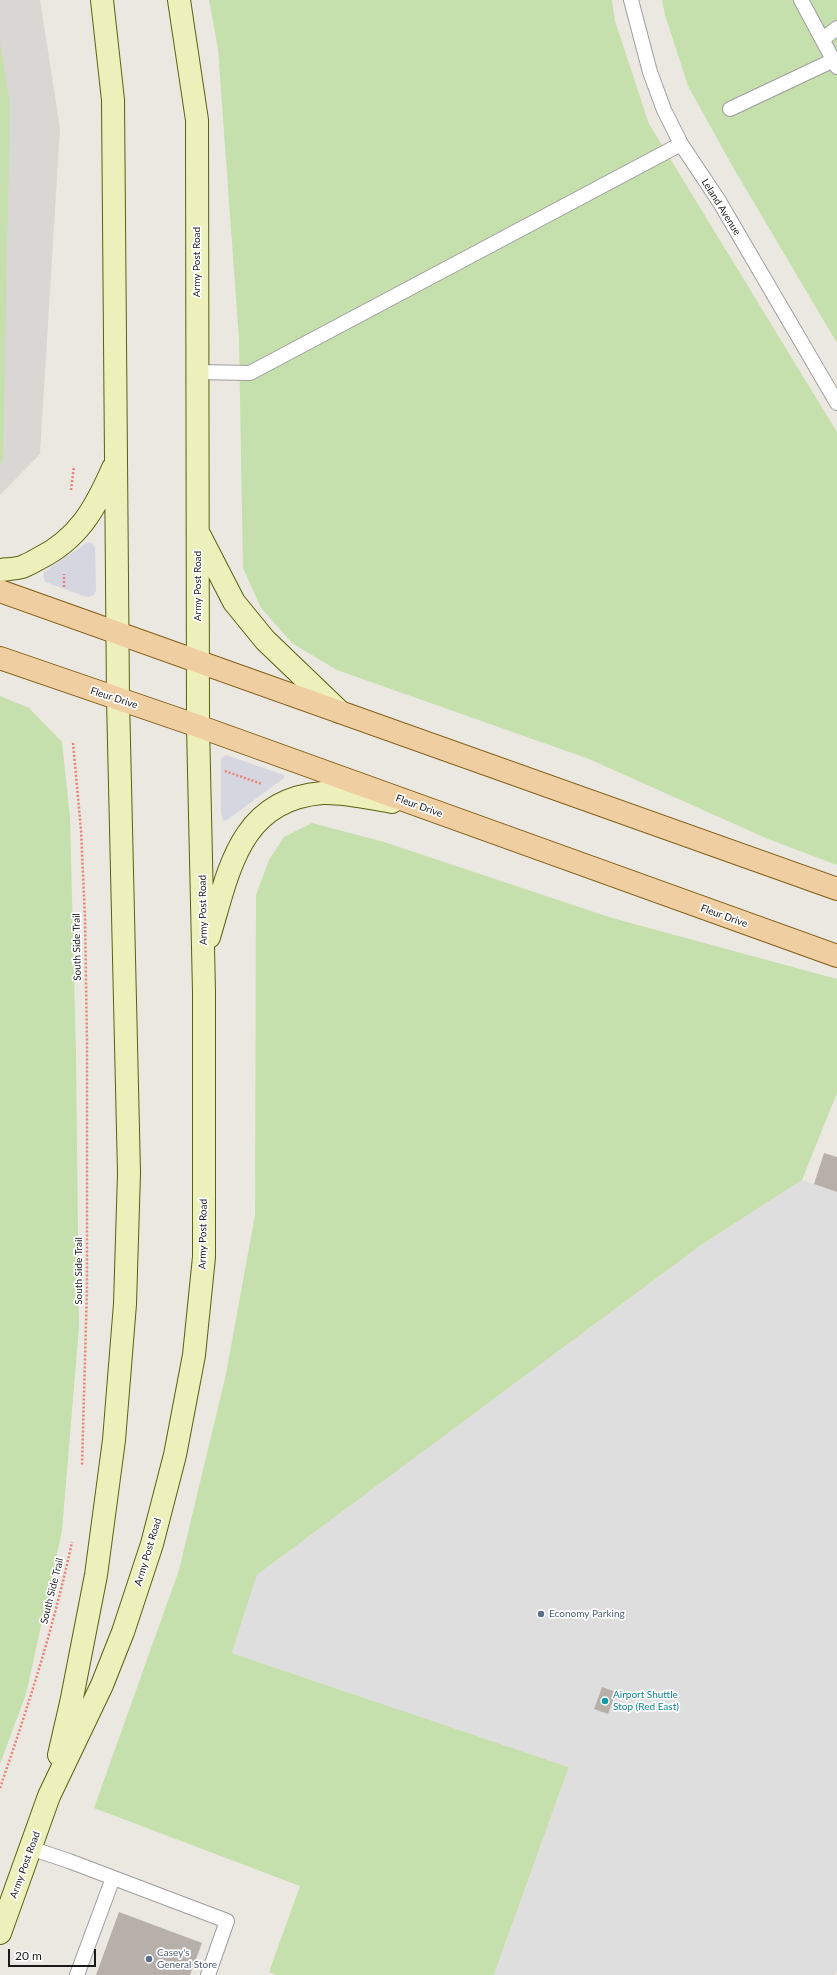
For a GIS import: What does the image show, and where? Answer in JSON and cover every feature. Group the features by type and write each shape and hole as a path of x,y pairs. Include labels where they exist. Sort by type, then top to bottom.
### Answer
{"main road":[{"name":"Army Post Road","path":"49,1796 71,1703 96,1575 114,1440 125,1304 128,1173 117,633 113,100 102,0"},
{"name":"Army Post Road","path":"0,1933 49,1796 102,1685 123,1632 152,1544 175,1455 190,1378 204,1257 204,955 198,726 197,120 179,0"},
{"path":"0,570 23,567 45,556 65,542 85,523 100,497 116,461"},
{"path":"198,532 234,602 264,640 340,712"},
{"path":"0,591 837,889"},
{"name":"Fleur Drive","path":"0,658 198,726 837,956"},
{"path":"204,955 231,866 244,839 262,816 284,801 323,793 348,795 422,807"}],"lane":[{"name":"Leland Avenue","path":"631,0 650,72 664,110 681,144 719,201 837,403"},
{"path":"730,109 835,64 801,0"},
{"path":"823,39 837,28"},
{"path":"198,372 250,373 681,144"},
{"path":"30,1848 227,1921 208,1975"},
{"path":"77,1975 113,1878"}],"path":[{"name":"South Side Trail","path":"73,743 81,830 85,910 87,1043 87,1288 82,1469"},
{"path":"221,769 265,785"},
{"name":"South Side Trail","path":"0,1788 32,1694 61,1592 72,1538"}],"shaded area":[{"path":"0,0 40,0 60,128 40,454 0,495"},
{"path":"88,542 92,543 95,547 96,591 94,595 89,597 84,596 45,582 43,576 44,572"},
{"path":"226,755 284,775 284,778 227,820 223,821 221,813 221,758"},
{"name":"Economy Parking","path":"802,1180 837,1192 837,1970 835,1975 494,1975 569,1767 232,1653 257,1575 700,1246"}],"green space":[{"path":"209,0 612,0 615,21 649,124 837,432 837,865 768,839 589,759 337,670 292,643 261,608 243,568 239,340 218,49"},
{"path":"662,0 837,0 837,343 734,169 688,86 665,15"},
{"path":"0,42 10,103 3,461 0,464"},
{"path":"0,696 29,708 62,742 70,818 76,1054 79,1327 62,1531 26,1694 0,1764"},
{"path":"312,823 384,842 612,918 837,979 837,1093 802,1180 700,1246 257,1575 232,1653 569,1767 494,1975 277,1975 269,1972 300,1886 94,1808 179,1570 226,1374 255,1215 256,895 269,860 284,837"}],"building":[{"path":"824,1153 837,1157 837,1192 814,1184"},
{"name":"Airport Shuttle Stop (Red East)","path":"602,1687 616,1692 608,1714 594,1709"},
{"name":"Casey's General Store","path":"119,1912 202,1943 190,1975 96,1975"}],"place":[{"name":"Economy Parking","path":"541,1614"},
{"name":"Airport Shuttle Stop (Red East)","path":"605,1701"},
{"name":"Casey's General Store","path":"149,1959"}]}
